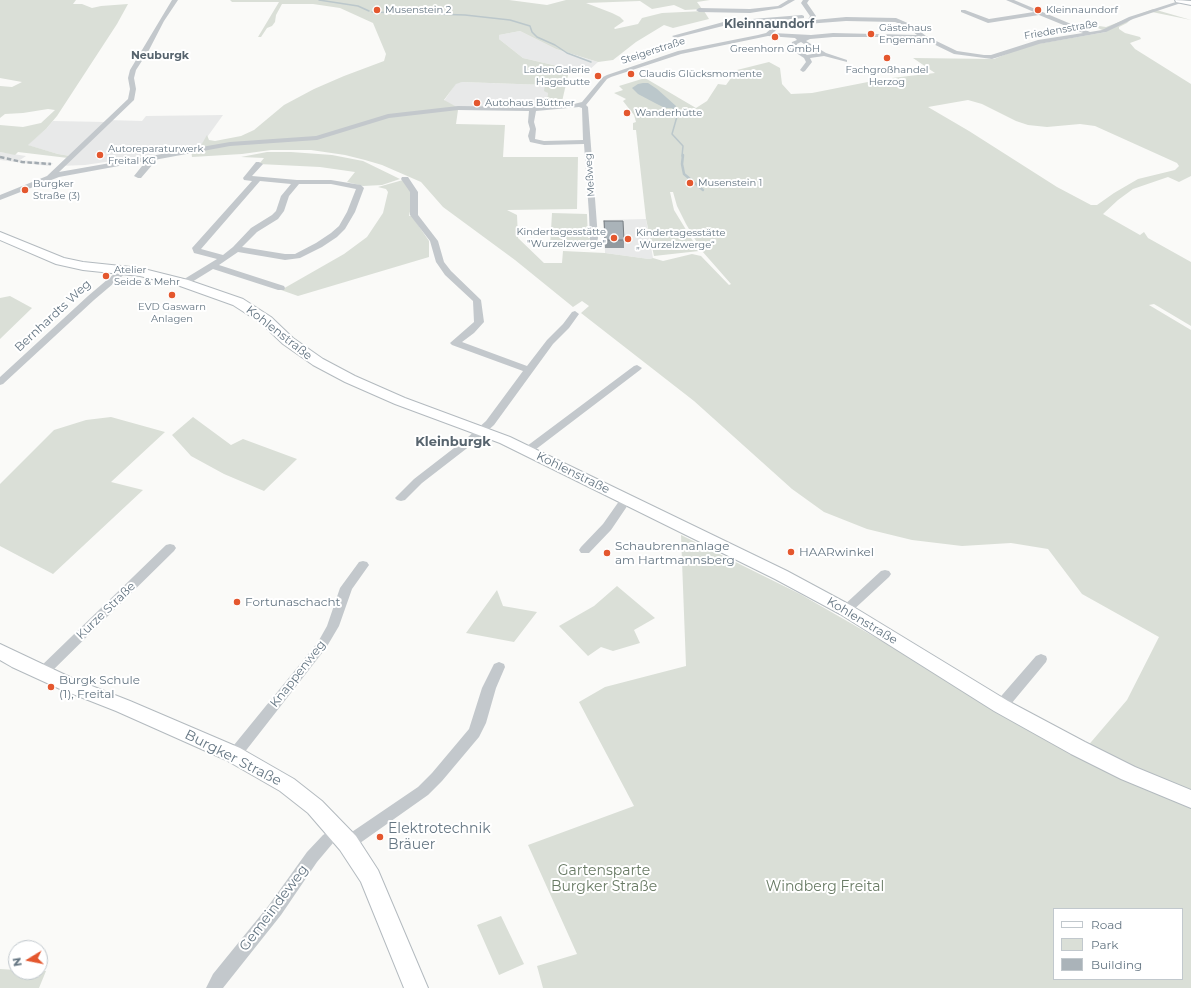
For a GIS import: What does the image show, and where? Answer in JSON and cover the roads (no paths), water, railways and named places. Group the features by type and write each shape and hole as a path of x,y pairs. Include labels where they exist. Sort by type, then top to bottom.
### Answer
{"street":[{"path":"49,177 82,148 131,100 133,89 131,78 133,70 144,55 161,21 175,0"},
{"path":"699,10 750,11 779,7 792,0"},
{"path":"806,0 804,3 812,17"},
{"path":"1009,0 1025,2 1039,12 1089,33"},
{"name":"Friedensstraße","path":"700,47 675,36 727,23 766,19 799,17 826,19 890,19 908,25 924,37 956,53 970,56 992,57 1038,42 1104,31 1131,18 1185,1"},
{"path":"963,11 988,21 1039,12"},
{"name":"Steigerstraße","path":"581,105 605,78 609,76 680,52 759,37 768,34 774,29 806,22 812,17"},
{"name":"Friedensstraße","path":"806,22 826,19"},
{"path":"768,34 799,38 833,35 899,35 924,37"},
{"path":"799,38 824,54 845,61"},
{"path":"799,38 794,44 793,50 806,58 809,62 803,70"},
{"path":"806,58 824,54"},
{"path":"0,198 49,177 230,144 317,138 388,116 458,108 533,109 567,108 581,105"},
{"name":"Meßweg","path":"581,105 585,107 593,214 594,238 592,247"},
{"path":"533,109 531,122 533,130 531,136 532,141 544,143 587,142"},
{"path":"138,176 150,162 150,158"},
{"path":"236,249 285,257 297,256 319,245 334,235 342,227 351,212 360,188 336,182 298,182 247,178 259,164"},
{"path":"224,258 197,251 196,248 258,179"},
{"path":"405,179 414,192 414,215 434,241 440,262 448,272 477,300 479,322 471,331 455,343 529,370"},
{"path":"184,283 224,258 236,249 254,230 275,216 280,211 285,196 298,182"},
{"name":"Kohlenstraße","path":"0,236 45,256 65,262 83,266 124,270 184,283 238,302 270,319 298,350 350,379 400,401 481,431 527,451 781,575 846,610 1001,706 1078,748 1128,773 1191,799"},
{"path":"212,266 281,288"},
{"name":"Bernhardts Weg","path":"0,382 18,367 72,315 124,270"},
{"path":"401,498 418,480 481,431 495,416 550,342 566,326 575,314"},
{"name":"Kohlenstraße","path":"527,451 637,368"},
{"path":"585,550 607,527 626,499"},
{"name":"Kurze Straße","path":"42,673 170,548"},
{"name":"Knappenweg","path":"233,754 243,744 322,645 333,626 346,588 363,565"},
{"path":"846,610 885,574"},
{"name":"Burgker Straße","path":"0,651 42,673 233,754 286,785 315,808 343,837 370,877 416,988"},
{"path":"1001,706 1040,659"},
{"name":"Gemeindeweg","path":"214,988 219,979 275,910 312,857 328,839 343,837 423,791 442,772 474,733 479,723 489,688 499,667"}],"waterway":[{"path":"319,0 358,6 369,11"},
{"path":"372,12 465,15 510,20 530,26 532,32 537,37 555,45 567,53 591,62"},
{"path":"672,107 678,113 672,134 683,146 682,156"},
{"path":"683,155 682,164 684,174 703,190"}],"railway":[{"path":"0,157 22,162 51,164"}],"place":[{"name":"Musenstein 2","path":"377,10"},
{"name":"Kleinnaundorf","path":"1038,10"},
{"name":"Gästehaus Engemann","path":"871,34"},
{"name":"Greenhorn GmbH","path":"775,37"},
{"name":"Fachgroßhandel Herzog","path":"887,58"},
{"name":"Claudis Glücksmomente","path":"631,74"},
{"name":"LadenGalerie Hagebutte","path":"598,76"},
{"name":"Autohaus Büttner","path":"477,103"},
{"name":"Wanderhütte","path":"627,113"},
{"name":"Autoreparaturwerk Freital KG","path":"100,155"},
{"name":"Musenstein 1","path":"690,183"},
{"name":"Burgker Straße (3)","path":"25,190"},
{"name":"Kindertagesstätte \"Wurzelzwerge\"","path":"614,238"},
{"name":"Kindertagesstätte „Wurzelzwerge“","path":"628,239"},
{"name":"Atelier Seide & Mehr","path":"106,276"},
{"name":"EVD Gaswarn Anlagen","path":"172,295"},
{"name":"HAARwinkel","path":"791,552"},
{"name":"Schaubrennanlage am Hartmannsberg","path":"607,553"},
{"name":"Fortunaschacht","path":"237,602"},
{"name":"Burgk Schule (1), Freital","path":"51,687"},
{"name":"Elektrotechnik Bräuer","path":"380,837"}],"district":[{"name":"Kleinnaundorf","path":"769,24"},
{"name":"Neuburgk","path":"160,56"},
{"name":"Kleinburgk","path":"453,442"}],"park label":[{"name":"Gartensparte Burgker Straße","path":"604,880"},
{"name":"Windberg Freital","path":"825,887"}]}
